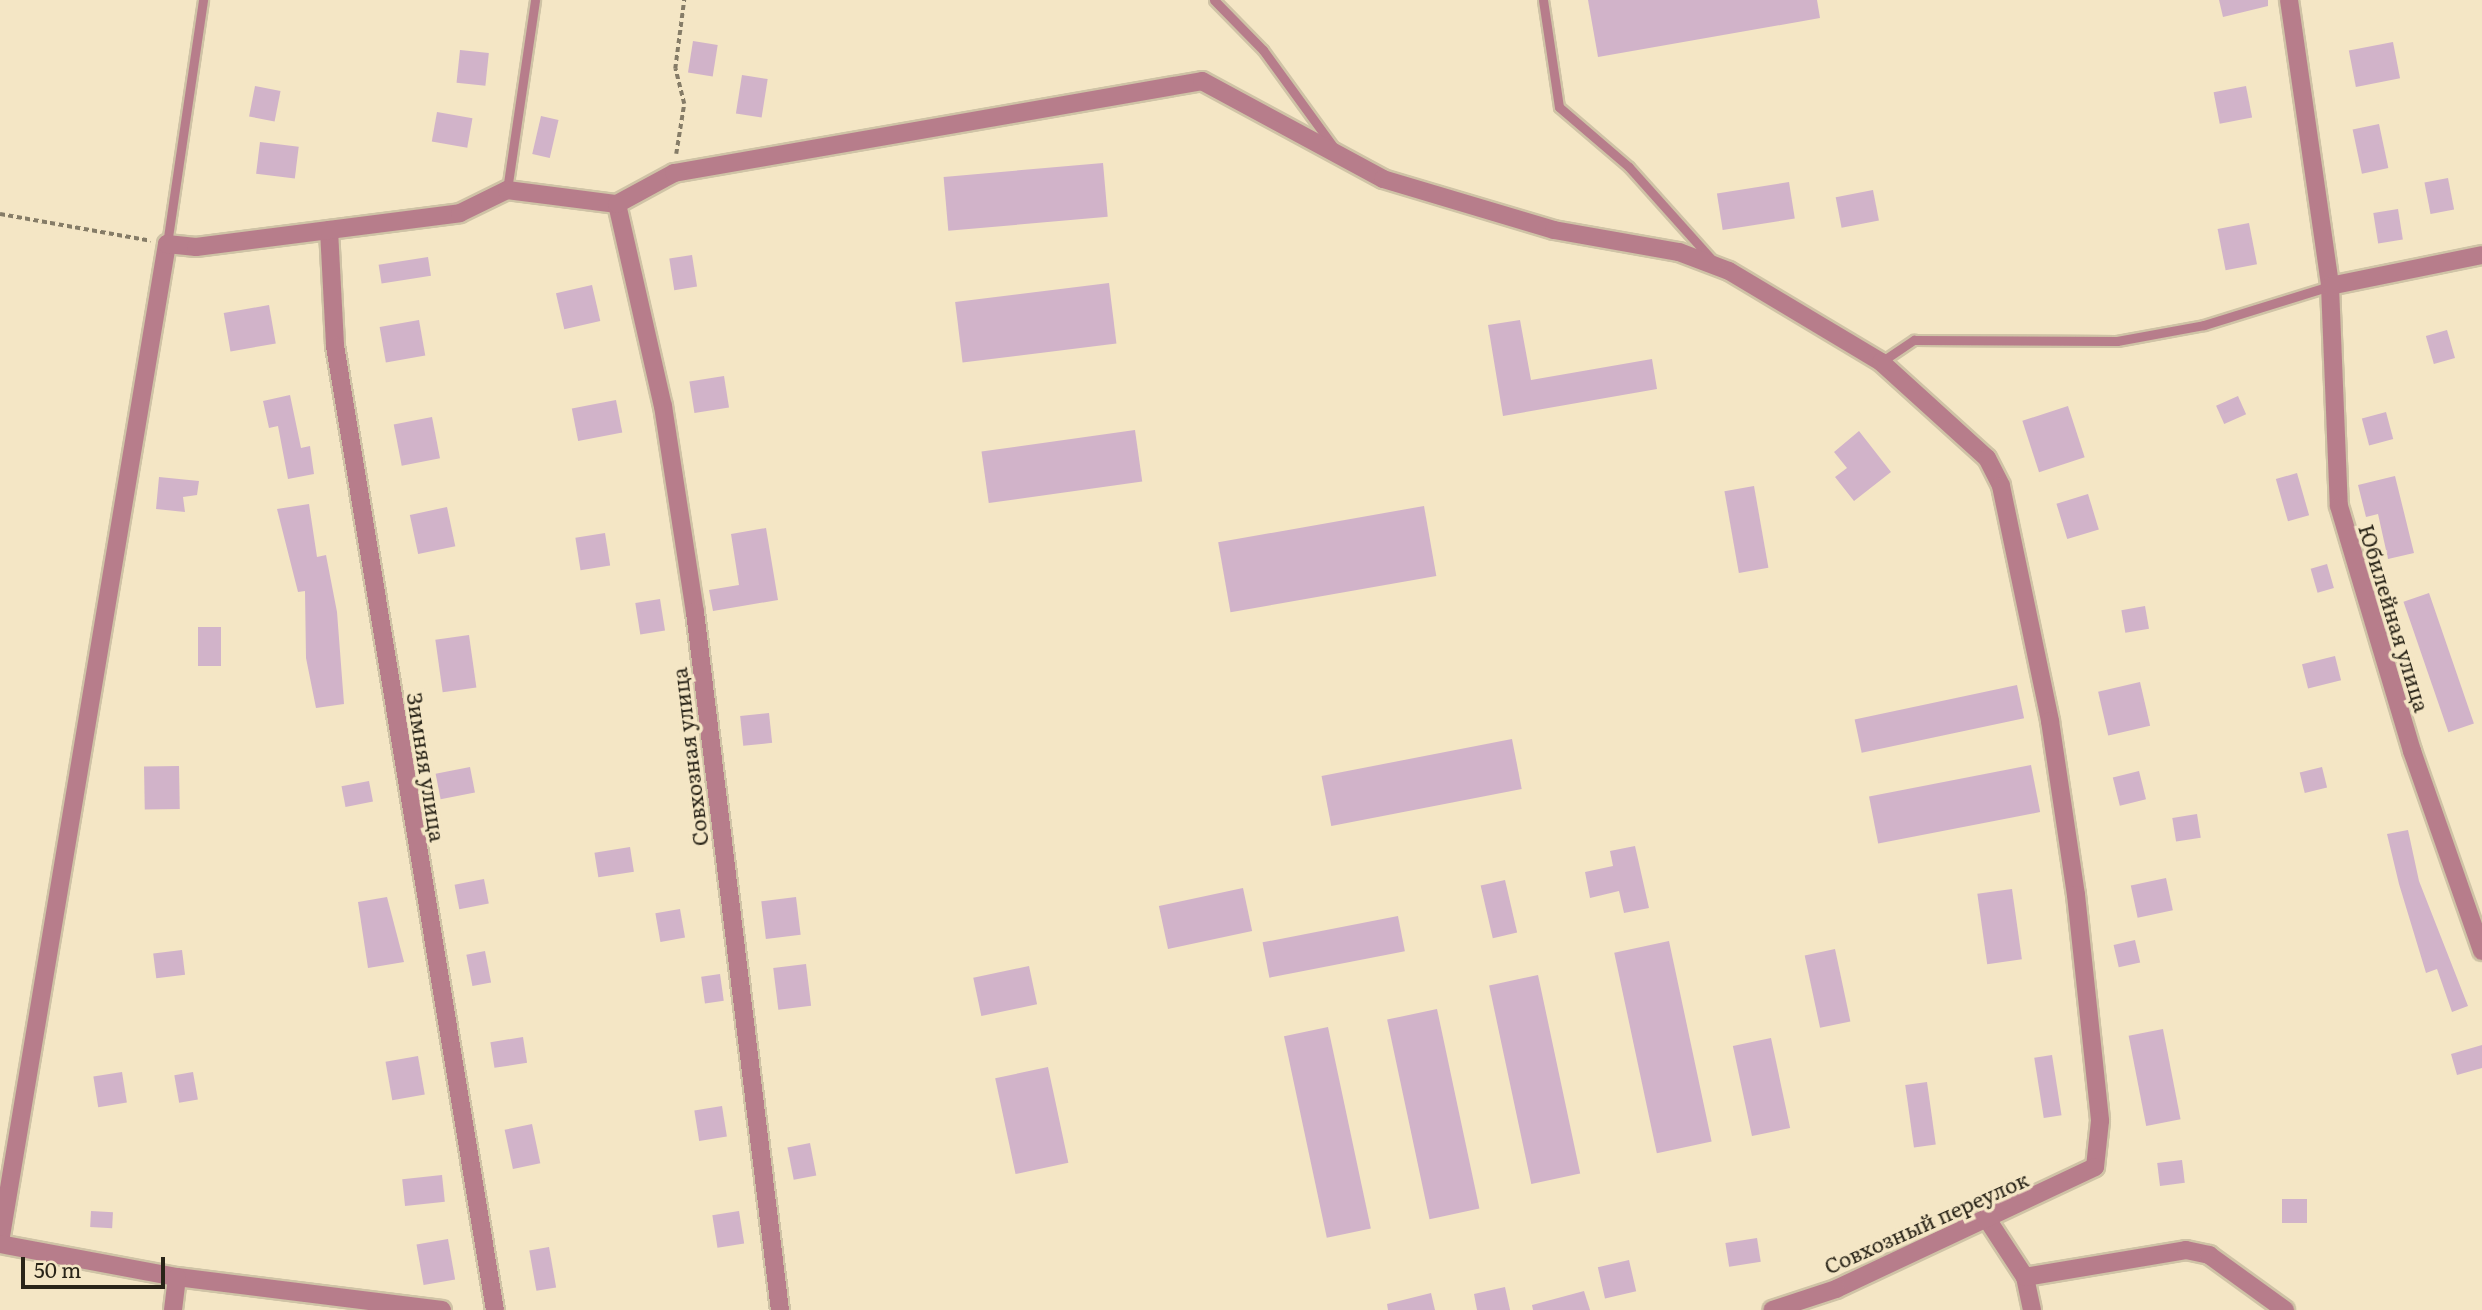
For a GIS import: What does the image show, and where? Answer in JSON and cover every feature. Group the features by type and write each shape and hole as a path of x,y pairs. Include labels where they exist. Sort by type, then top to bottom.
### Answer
{"street":[{"name":"Юбилейная улица","path":"2289,0 2330,286 2339,506 2348,544 2482,951"},
{"path":"442,1310 177,1277 0,1243 167,244 195,247 460,213 507,190 617,204 674,173 1202,81 1383,178 1468,206 1716,265 1881,362"},
{"name":"Совхозная улица","path":"617,204 663,406 695,612 780,1310"},
{"name":"Зимняя улица","path":"328,230 335,346 495,1310"},
{"path":"2330,286 2482,255"},
{"name":"Совхозный переулок","path":"1772,1310 1987,1219 2095,1167 2100,1121 2076,895 2050,722 2001,486 1987,458 1881,362"},
{"path":"1987,1219 2025,1276 2032,1310"},
{"path":"2025,1276 2186,1250 2209,1255 2285,1310"},
{"path":"173,1310 177,1277"}],"lane":[{"path":"167,244 203,0"},
{"path":"507,190 535,0"},
{"path":"1214,0 1263,50 1338,153"},
{"path":"1543,0 1559,107 1629,167 1716,265"},
{"path":"1881,362 1914,340 2129,339 2204,326 2330,286"}],"path":[{"path":"674,173 684,104 675,69 684,0"},
{"path":"0,214 167,244"}],"building":[{"path":"1588,0 1817,0 1820,18 1598,57"},
{"path":"2219,0 2268,0 2268,6 2223,17"},
{"path":"693,41 718,45 713,77 688,73"},
{"path":"2393,42 2400,78 2356,87 2349,51"},
{"path":"460,50 489,53 485,86 457,83"},
{"path":"742,75 768,79 762,118 736,114"},
{"path":"255,86 281,91 275,121 249,116"},
{"path":"2246,86 2252,117 2220,124 2214,92"},
{"path":"437,112 472,118 467,148 432,142"},
{"path":"541,116 559,120 550,158 532,154"},
{"path":"2379,124 2388,168 2362,174 2353,130"},
{"path":"260,142 299,147 295,179 256,174"},
{"path":"1103,163 1108,217 948,231 944,177"},
{"path":"2448,178 2454,209 2431,214 2424,183"},
{"path":"1789,182 1795,219 1723,230 1717,193"},
{"path":"1873,190 1879,220 1842,228 1836,197"},
{"path":"2398,209 2403,240 2378,244 2373,213"},
{"path":"2249,223 2257,264 2226,270 2218,229"},
{"path":"692,255 697,287 674,290 669,259"},
{"path":"428,257 431,276 382,284 379,265"},
{"path":"1109,283 1116,344 963,362 955,302"},
{"path":"592,285 600,321 564,329 556,293"},
{"path":"269,305 276,343 230,351 224,313"},
{"path":"419,320 425,355 386,362 380,327"},
{"path":"1520,320 1531,380 1652,359 1657,389 1503,416 1488,325"},
{"path":"2447,330 2455,358 2434,364 2426,336"},
{"path":"724,376 729,408 694,413 689,381"},
{"path":"290,395 301,448 310,446 314,474 288,479 278,426 269,428 263,401"},
{"path":"2238,396 2246,414 2224,424 2216,406"},
{"path":"616,400 622,432 578,441 572,409"},
{"path":"2068,406 2085,457 2039,472 2022,421"},
{"path":"2386,412 2393,439 2369,446 2362,418"},
{"path":"432,417 440,458 402,466 394,424"},
{"path":"1135,430 1142,481 989,503 982,452"},
{"path":"1859,431 1891,472 1854,501 1835,477 1847,468 1834,452"},
{"path":"2297,473 2309,515 2288,521 2276,479"},
{"path":"2395,476 2414,553 2388,559 2378,514 2366,517 2358,485"},
{"path":"159,477 199,481 197,495 183,497 185,512 156,509"},
{"path":"1754,486 1768,568 1739,573 1724,491"},
{"path":"2088,494 2099,529 2067,539 2056,504"},
{"path":"309,504 317,557 326,555 337,612 344,704 316,708 306,658 305,591 298,592 277,509"},
{"path":"1424,506 1436,576 1231,612 1218,542"},
{"path":"447,507 455,546 418,554 410,515"},
{"path":"766,528 778,600 713,611 709,590 739,585 731,534"},
{"path":"605,533 610,566 581,570 575,538"},
{"path":"2327,564 2334,588 2318,593 2311,569"},
{"path":"2429,593 2474,723 2448,732 2403,602"},
{"path":"660,599 665,631 640,635 635,603"},
{"path":"2145,606 2149,629 2125,633 2121,610"},
{"path":"198,627 221,627 221,666 198,666"},
{"path":"469,635 476,687 443,692 435,640"},
{"path":"2335,656 2341,680 2308,688 2302,664"},
{"path":"2140,682 2150,726 2108,736 2098,692"},
{"path":"2017,685 2024,718 1862,753 1855,720"},
{"path":"769,713 772,743 743,746 740,716"},
{"path":"1512,739 1522,789 1331,826 1322,776"},
{"path":"2031,765 2040,812 1878,844 1869,796"},
{"path":"179,766 180,809 145,810 144,767"},
{"path":"470,767 475,793 441,799 436,774"},
{"path":"2322,767 2327,787 2305,793 2300,773"},
{"path":"2139,771 2146,799 2120,806 2113,778"},
{"path":"369,781 373,802 346,807 342,786"},
{"path":"2197,814 2201,838 2176,842 2172,818"},
{"path":"2408,830 2419,881 2468,1006 2452,1012 2437,969 2426,973 2399,884 2387,834"},
{"path":"1635,846 1649,908 1624,913 1619,891 1590,898 1585,872 1613,866 1610,851"},
{"path":"630,847 634,872 598,877 594,853"},
{"path":"2166,878 2173,910 2138,918 2131,885"},
{"path":"484,879 489,904 459,909 455,885"},
{"path":"1505,880 1517,933 1493,938 1481,886"},
{"path":"1243,888 1252,931 1168,949 1159,906"},
{"path":"2012,889 2022,959 1987,964 1977,894"},
{"path":"387,897 404,962 368,968 358,902"},
{"path":"796,897 801,935 766,939 761,901"},
{"path":"680,909 685,938 660,942 655,913"},
{"path":"1398,916 1405,951 1269,978 1263,942"},
{"path":"2135,940 2140,962 2119,967 2114,945"},
{"path":"1669,941 1712,1142 1657,1153 1614,953"},
{"path":"1835,949 1850,1021 1820,1028 1805,955"},
{"path":"182,950 185,975 156,978 153,954"},
{"path":"485,951 491,982 472,986 466,955"},
{"path":"806,964 811,1006 778,1010 773,968"},
{"path":"1029,966 1037,1004 981,1016 973,978"},
{"path":"720,974 724,1001 705,1003 701,977"},
{"path":"1538,975 1580,1174 1531,1184 1489,985"},
{"path":"1437,1009 1479,1209 1430,1219 1387,1020"},
{"path":"1328,1027 1371,1228 1327,1238 1284,1036"},
{"path":"2163,1029 2181,1119 2146,1126 2129,1036"},
{"path":"523,1037 527,1063 494,1068 490,1042"},
{"path":"1771,1038 1790,1128 1752,1136 1733,1046"},
{"path":"2482,1045 2482,1068 2457,1075 2451,1054"},
{"path":"2052,1055 2062,1115 2044,1118 2034,1058"},
{"path":"418,1056 425,1094 392,1100 386,1062"},
{"path":"1048,1067 1068,1163 1016,1174 995,1078"},
{"path":"122,1072 127,1103 98,1107 93,1077"},
{"path":"193,1072 198,1100 179,1103 174,1075"},
{"path":"1927,1082 1936,1144 1914,1147 1905,1085"},
{"path":"722,1106 727,1137 699,1141 694,1110"},
{"path":"532,1124 540,1163 513,1169 505,1130"},
{"path":"810,1143 816,1175 794,1180 787,1147"},
{"path":"2182,1160 2185,1183 2160,1186 2157,1163"},
{"path":"442,1175 445,1202 405,1206 402,1179"},
{"path":"2282,1199 2307,1199 2307,1223 2282,1223"},
{"path":"91,1211 113,1212 112,1228 90,1227"},
{"path":"739,1211 744,1244 717,1248 712,1215"},
{"path":"1757,1238 1761,1262 1729,1267 1725,1243"},
{"path":"448,1239 455,1279 424,1285 416,1245"},
{"path":"549,1247 556,1287 536,1291 529,1250"},
{"path":"1629,1260 1636,1291 1605,1298 1598,1267"},
{"path":"1505,1287 1510,1310 1477,1310 1474,1294"},
{"path":"1584,1291 1590,1310 1533,1310 1532,1305"},
{"path":"1431,1293 1435,1310 1388,1310 1387,1304"}]}
